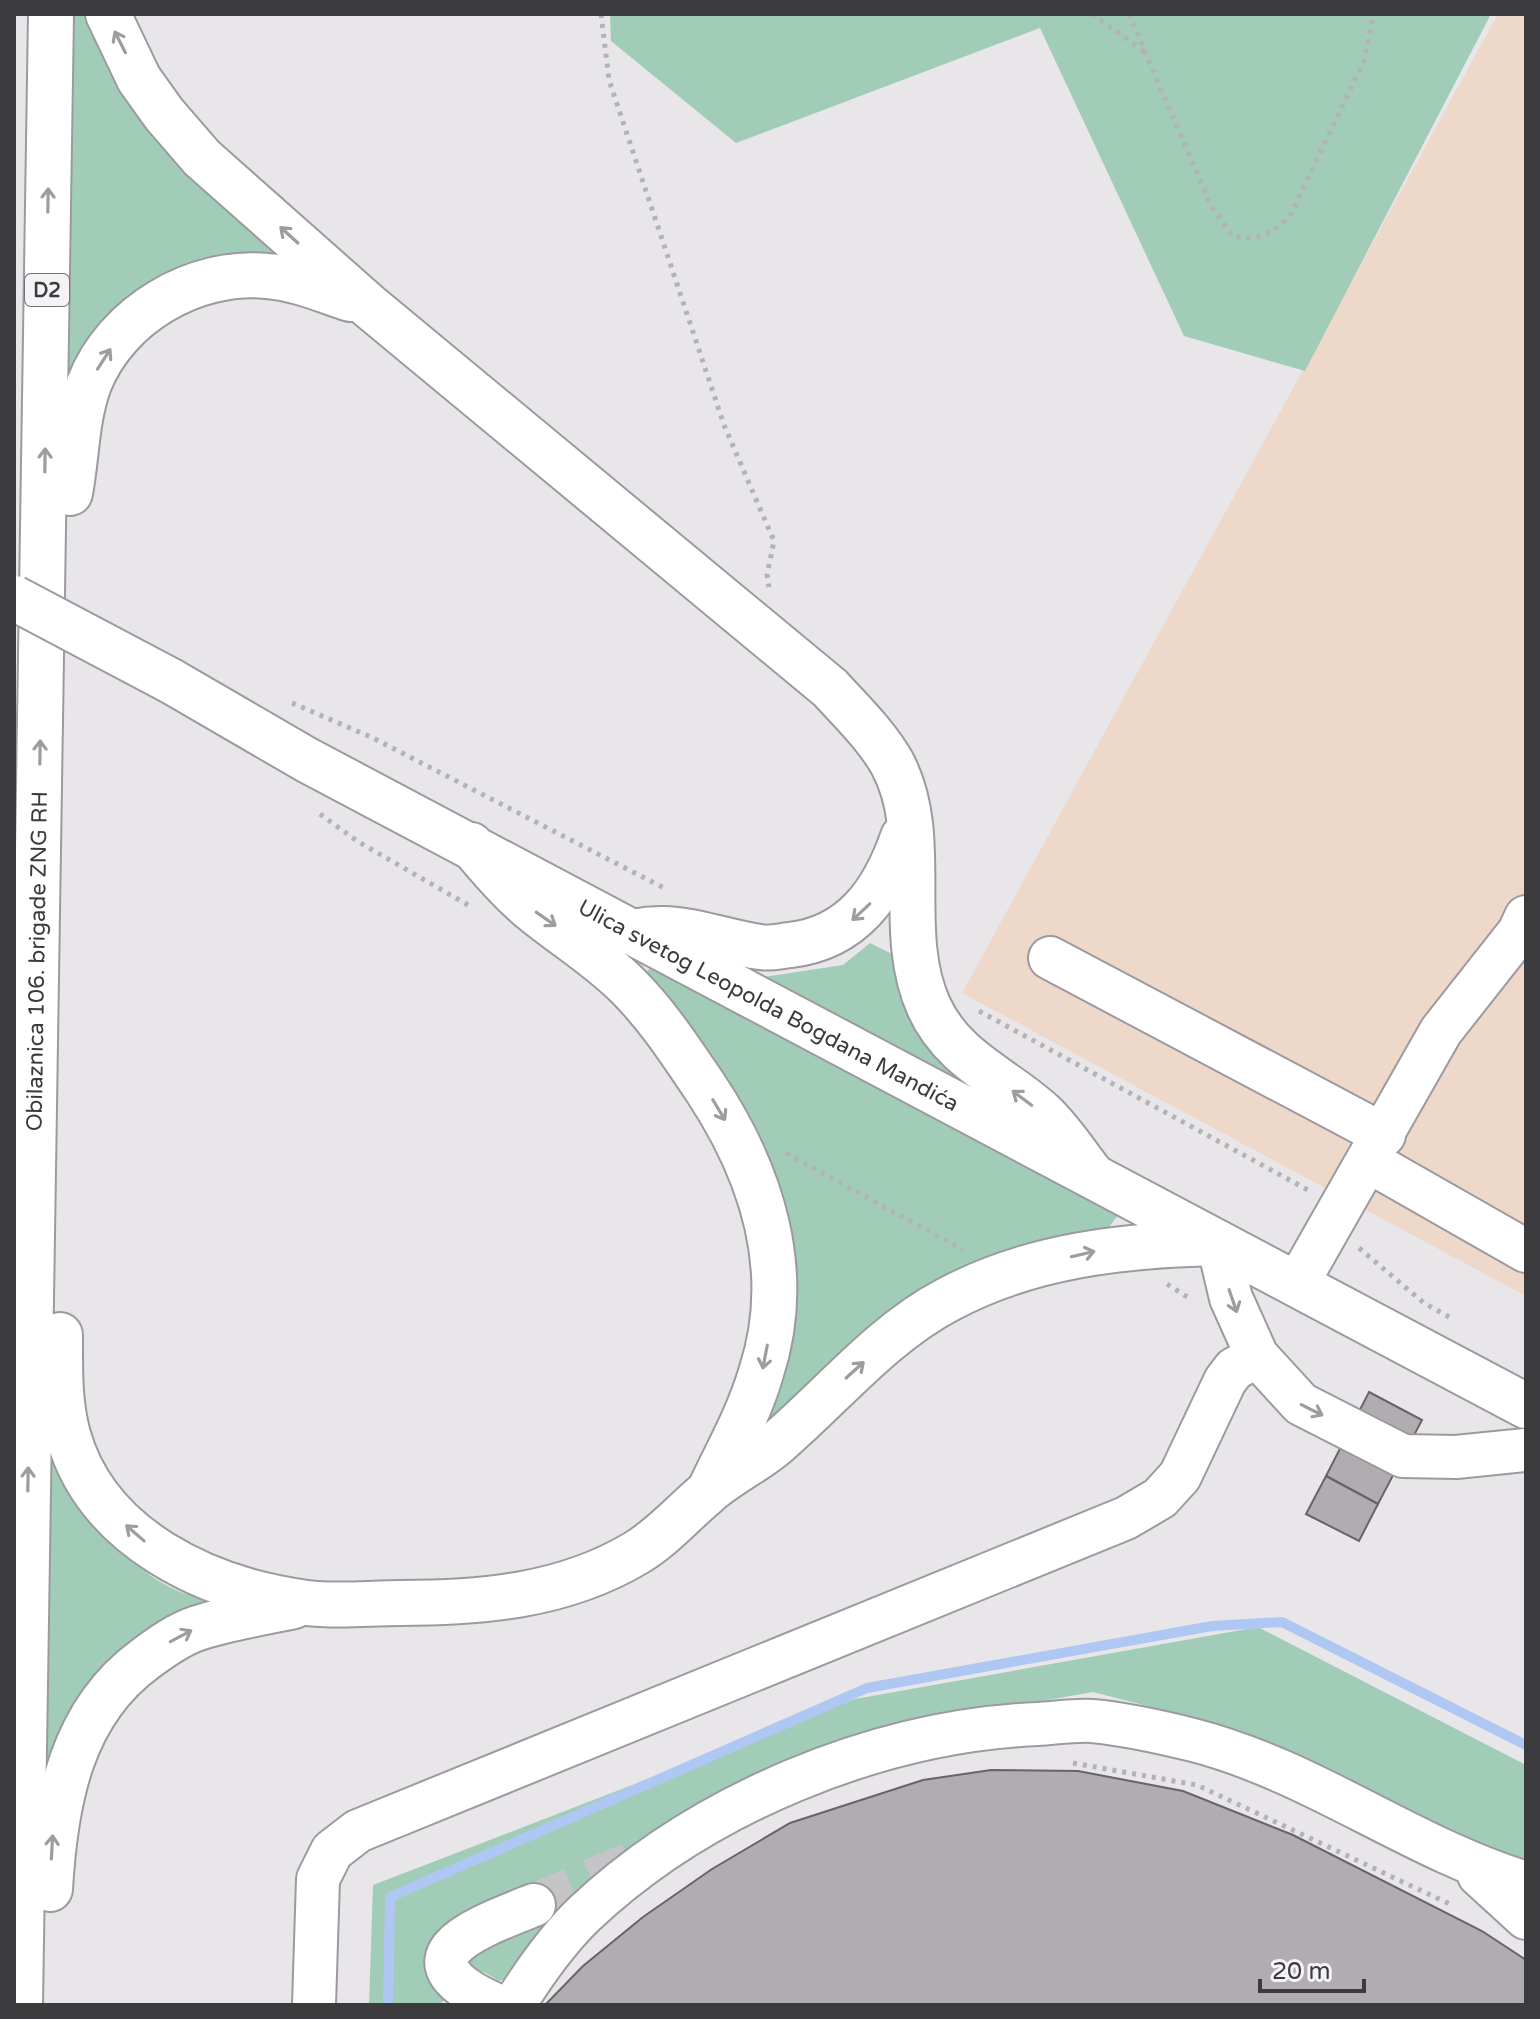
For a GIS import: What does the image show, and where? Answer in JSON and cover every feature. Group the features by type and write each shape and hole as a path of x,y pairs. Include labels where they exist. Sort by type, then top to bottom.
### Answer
{"main road":[{"name":"Obilaznica 106. brigade ZNG RH","path":"21,2005 51,14"},
{"path":"108,14 139,79 202,158 369,306 830,688 874,737 892,764 909,820 911,935 917,975 930,1010 952,1044 1044,1115 1093,1176"},
{"path":"43,566 66,514 76,433 90,383 105,355 133,321 163,300 193,286 225,277 279,278 369,306"},
{"name":"Ulica svetog Leopolda Bogdana Mandića","path":"14,598 171,681 307,760 1526,1406"},
{"path":"633,932 681,928 765,948 820,938 860,914 879,893 893,867 909,820"},
{"path":"471,845 501,883 580,942 629,987 668,1032 721,1113 757,1184 771,1241 773,1316 762,1371 746,1416 709,1490"},
{"path":"32,1229 46,1269 60,1335 61,1399 68,1438 109,1507 134,1535 197,1574 232,1587 308,1603 469,1603 530,1594 608,1568 638,1552 670,1528 709,1490 775,1445 895,1335 945,1301 985,1281 1091,1251 1147,1244 1218,1243"},
{"path":"21,2005 45,1937 53,1835 60,1798 70,1760 89,1719 122,1676 162,1646 196,1628 308,1603"}],"lane":[{"path":"1297,1284 1377,1149 1441,1031 1519,932 1526,917"},
{"path":"1050,958 1377,1149 1526,1251"},
{"path":"1218,1243 1231,1298 1257,1356 1301,1404 1403,1456 1456,1457 1526,1450"},
{"path":"314,2005 318,1879 332,1851 358,1831 1126,1518 1160,1498 1180,1476 1225,1381 1234,1369 1257,1356"},
{"path":"514,2005 538,1967 584,1914 657,1856 705,1827 806,1774 896,1744 990,1726 1092,1721 1195,1741 1306,1782 1449,1853 1526,1883"},
{"path":"1449,1853 1489,1882 1526,1918"},
{"path":"496,2005 462,1990 449,1972 447,1954 453,1944 472,1930 534,1905"}],"path":[{"path":"601,14 609,80 724,425 774,541 767,575 771,598"},
{"path":"1092,14 1147,54"},
{"path":"1129,14 1211,206 1232,236 1254,240 1272,233 1290,216 1364,61 1374,14"},
{"path":"1063,1763 1197,1785 1456,1907"}],"shaded area":[{"path":"1498,14 1526,14 1526,1296 962,993"}],"green space":[{"path":"68,14 91,14 291,263 219,260 63,392"},
{"path":"610,14 1491,14 1305,371 1184,336 1040,28 736,143 611,41"},
{"path":"870,943 902,959 928,1036 954,1077 757,978 843,965"},
{"path":"657,959 1118,1215 1101,1238 978,1268 762,1442 793,1274 645,974"},
{"path":"54,1443 107,1531 141,1568 162,1583 186,1594 228,1604 53,1771 45,1771 45,1444"},
{"path":"1258,1627 1526,1765 1526,1874 1217,1724 1093,1692 987,1711 799,1762 511,1977 499,1981 484,1972 438,2005 369,2005 373,1885 855,1699"}],"building":[{"path":"1369,1392 1422,1420 1378,1504 1326,1476"},
{"path":"1326,1476 1378,1504 1359,1541 1306,1514"},
{"path":"991,1770 1078,1771 1183,1791 1293,1835 1482,1931 1526,1960 1526,2005 545,2005 583,1966 643,1917 712,1869 790,1823 923,1780"}],"waterway":[{"path":"388,2005 390,1897 867,1688 1212,1626 1282,1622 1526,1745"}],"tunnel":[{"path":"534,1905 646,1856"}]}
